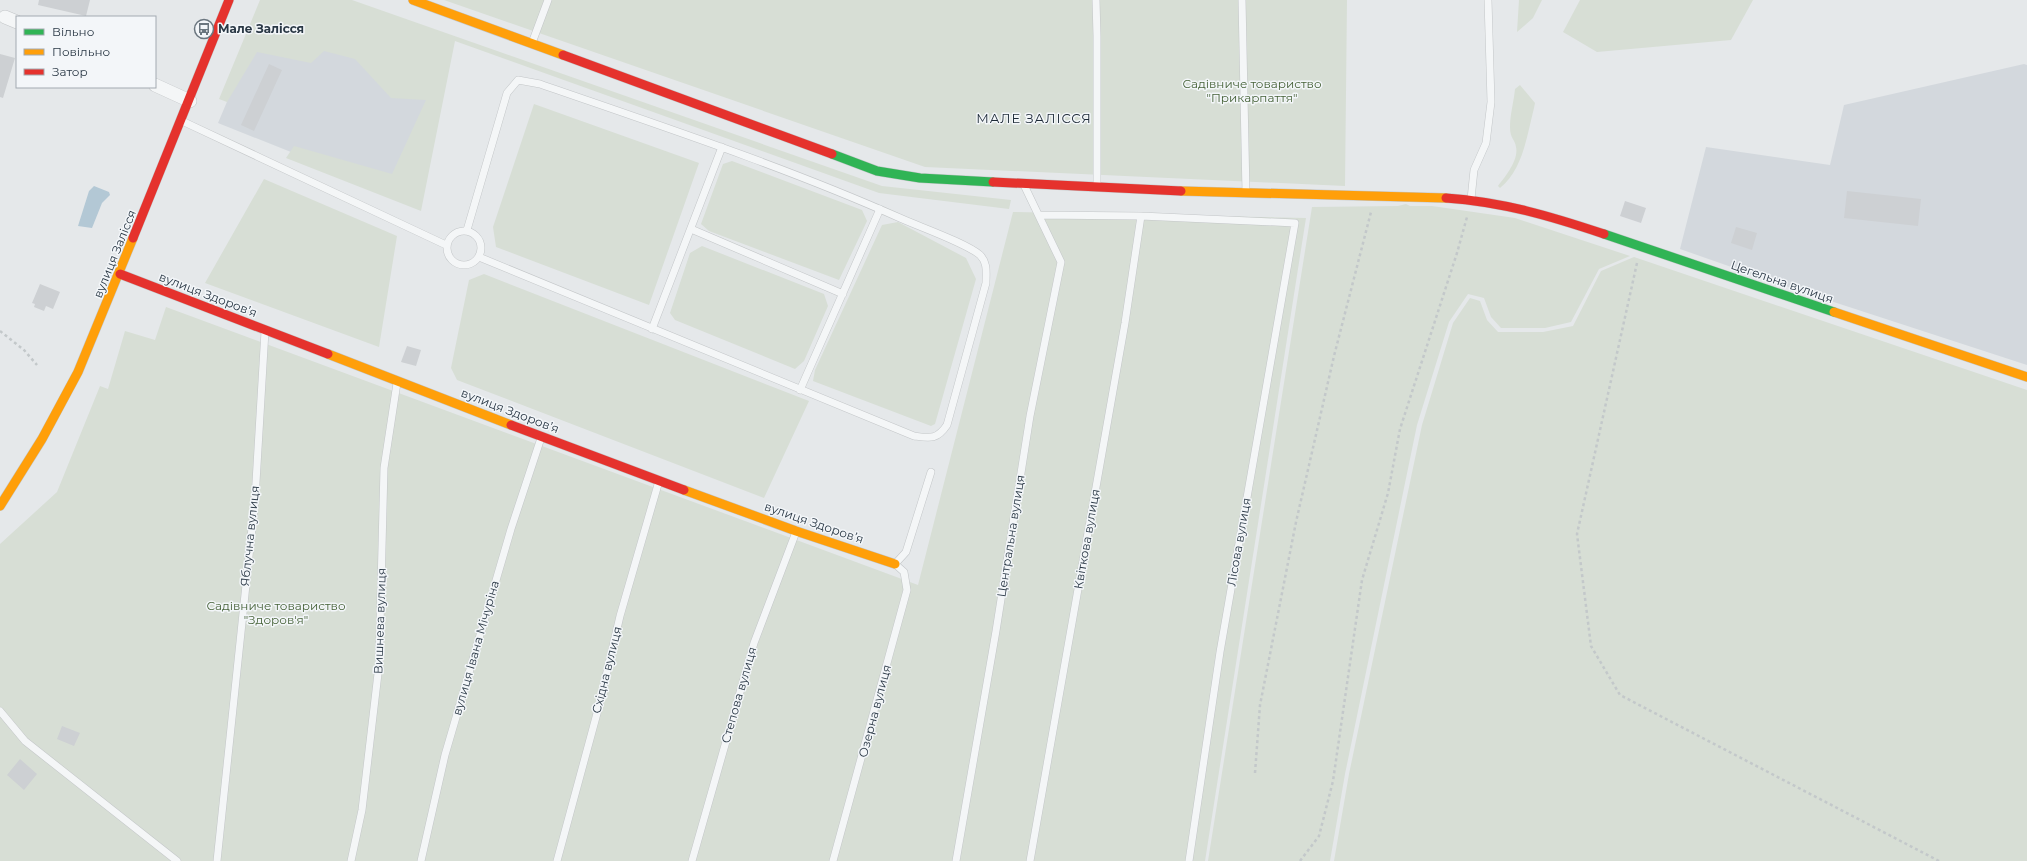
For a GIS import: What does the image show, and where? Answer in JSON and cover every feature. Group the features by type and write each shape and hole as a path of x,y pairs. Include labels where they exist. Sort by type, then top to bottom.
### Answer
{"street":[{"name":"вулиця Залісся","path":"0,506 42,439 71,387 120,274 229,0"},
{"name":"Цегельна вулиця","path":"413,0 877,171 920,178 1024,184 1097,186 1246,194 1416,196 1471,200 1528,210 1640,246 2027,377"},
{"path":"156,85 190,101"},
{"name":"вулиця Здоровʼя","path":"120,274 542,437 796,531 894,564"}],"lane":[{"path":"532,44 548,0"},
{"path":"1096,0 1097,186"},
{"path":"1242,0 1246,194"},
{"path":"1471,200 1474,170 1486,143 1491,102 1488,0"},
{"path":"467,230 507,94 518,80 540,84 722,147 880,209 965,246 980,255 987,265 986,283 948,426 941,435 931,438 914,436 479,257"},
{"path":"182,120 446,245"},
{"path":"652,329 722,147"},
{"name":"Центральна вулиця","path":"956,861 996,631 1030,416 1061,262 1024,184"},
{"path":"800,390 880,209"},
{"path":"1039,215 1141,216"},
{"name":"Лісова вулиця","path":"1141,216 1295,223 1220,652 1189,861"},
{"name":"Квіткова вулиця","path":"1030,861 1125,323 1141,216"},
{"path":"467,230 475,234 480,241 481,249 479,257 469,264 458,264 449,256 446,245 454,233 467,230"},
{"path":"691,230 843,294"},
{"name":"Яблучна вулиця","path":"217,861 254,499 265,330"},
{"name":"Вишнева вулиця","path":"351,861 362,810 379,665 384,468 397,380"},
{"name":"вулиця Івана Мічуріна","path":"421,861 445,755 511,528 542,437"},
{"path":"894,564 906,552 931,472"},
{"name":"Східна вулиця","path":"557,861 599,706 620,616 660,480"},
{"name":"Степова вулиця","path":"692,861 754,643 796,531"},
{"name":"Озерна вулиця","path":"833,861 907,590 904,572 894,564"},
{"path":"0,711 25,741 177,861"}],"path":[{"path":"1255,773 1260,705 1296,522 1334,356 1375,196"},
{"path":"1300,861 1319,836 1333,781 1362,580 1388,493 1400,429 1457,253 1471,200"},
{"path":"1640,246 1577,534 1591,646 1620,695 1939,861"},
{"path":"0,331 24,350 37,365"}],"shaded area":[{"path":"270,0 452,40 411,200 218,123"},
{"path":"2024,64 2027,65 2027,365 1800,291 1680,249 1706,147 1830,165 1844,105"}],"green space":[{"path":"260,0 352,0 882,186 1011,200 1009,209 879,193 455,41 421,211 286,158 294,146 392,174 426,100 391,98 355,59 324,51 311,63 257,52 227,102 219,99"},
{"name":"Садівниче товариство \"Прикарпаття\"","path":"444,0 1347,0 1345,186 925,167"},
{"path":"1519,0 1542,0 1533,18 1517,32"},
{"path":"1580,0 1753,0 1731,40 1597,52 1563,32"},
{"path":"1520,85 1535,103 1519,162 1508,181 1500,188 1498,186 1511,168 1516,152 1515,142 1511,134 1510,122 1515,89"},
{"path":"534,104 699,163 649,305 496,247 493,227"},
{"path":"732,161 862,210 867,221 839,280 709,231 701,224 723,164"},
{"path":"264,179 397,236 379,347 205,283"},
{"path":"1406,204 1410,206 1432,206 1515,218 1630,256 1599,269 1571,322 1545,328 1501,328 1491,317 1484,298 1468,294 1449,322 1417,425 1345,774 1330,861 1208,861 1312,207 1398,206"},
{"name":"Садівниче товариство \"Здоров'я\"","path":"1013,212 1306,218 1205,861 0,861 0,544 57,492 100,386 108,389 125,331 155,340 166,307 918,585"},
{"path":"898,222 966,258 976,279 935,424 931,426 813,381 815,370 882,225"},
{"path":"702,246 824,294 828,306 804,361 795,369 675,320 670,313 690,253"},
{"path":"1634,257 2027,390 2027,861 1334,861 1349,774 1422,425 1453,323 1470,298 1480,301 1487,320 1498,332 1543,332 1573,326 1601,271"},
{"path":"484,274 809,401 764,498 457,380 451,368 469,280"}],"water":[{"path":"94,186 109,192 110,195 102,203 92,228 78,226 89,191"}],"building":[{"path":"39,0 90,0 86,16 38,5"},
{"path":"0,54 15,58 3,98 0,97"},
{"path":"269,64 282,70 254,131 241,125"},
{"path":"1847,191 1921,199 1918,226 1844,218"},
{"path":"1625,201 1646,208 1641,223 1620,216"},
{"path":"1736,227 1757,233 1752,250 1731,243"},
{"path":"40,284 60,292 53,309 46,306 44,311 34,307 35,304 32,303"},
{"path":"407,346 421,350 416,366 401,362"},
{"path":"62,726 80,733 74,746 57,739"},
{"path":"20,759 37,774 24,790 7,775"}],"traffic: fast":[{"path":"832,154 877,171 920,178 993,182"},
{"path":"1604,234 1834,312"}],"traffic: slow":[{"path":"413,0 563,55"},
{"path":"1181,191 1446,198"},
{"path":"0,506 42,439 78,372 133,238"},
{"path":"1834,312 2027,377"},
{"path":"328,354 511,425"},
{"path":"684,490 796,531 895,564"}],"traffic: jam":[{"path":"133,238 229,0"},
{"path":"563,55 832,154"},
{"path":"993,182 1181,191"},
{"path":"1446,198 1507,206 1565,221 1604,234"},
{"path":"120,274 328,354"},
{"path":"511,425 684,490"}],"place":[{"name":"Мале Залісся","path":"204,29"}],"district":[{"name":"МАЛЕ ЗАЛІССЯ","path":"1034,118"}]}
